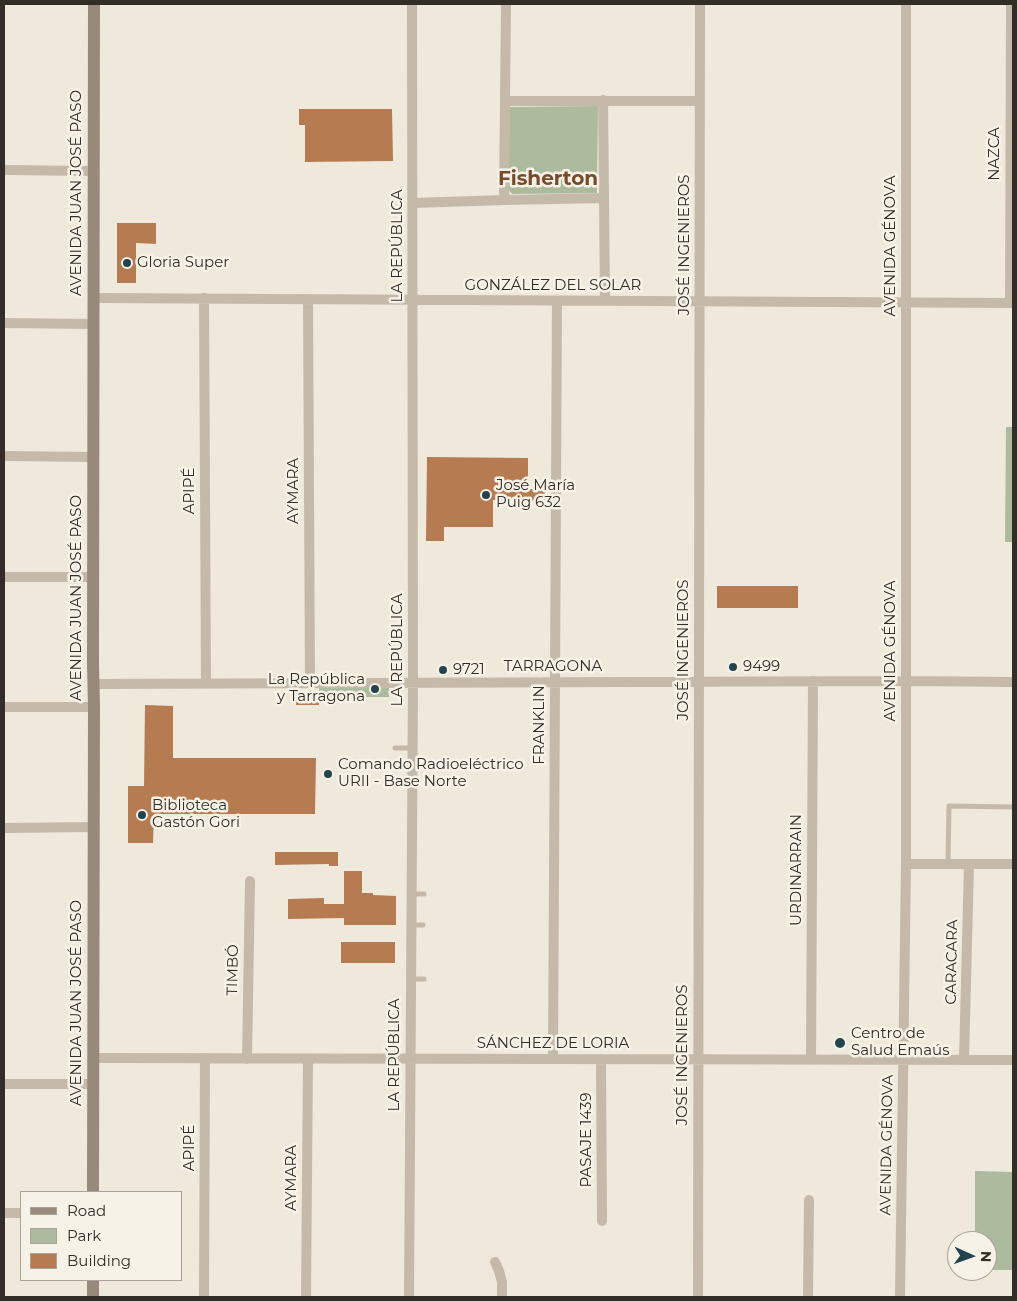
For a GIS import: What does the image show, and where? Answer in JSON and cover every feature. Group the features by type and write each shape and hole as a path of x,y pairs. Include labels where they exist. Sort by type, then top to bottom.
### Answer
{"main road":[{"name":"AVENIDA JUAN JOSÉ PASO","path":"93,1191 94,4"},
{"path":"93,1281 93,1297"}],"street":[{"name":"LA REPÚBLICA","path":"409,1297 413,748 412,4"},
{"path":"504,200 506,4"},
{"name":"JOSÉ INGENIEROS","path":"698,1297 700,4"},
{"name":"AVENIDA GÉNOVA","path":"900,1297 906,864 906,4"},
{"name":"NAZCA","path":"1011,4 1012,303"},
{"path":"603,100 605,301"},
{"path":"505,101 700,101"},
{"path":"4,170 94,171"},
{"path":"412,203 604,198"},
{"name":"GONZÁLEZ DEL SOLAR","path":"94,298 1012,303"},
{"name":"APIPÉ","path":"204,298 206,683"},
{"name":"AYMARA","path":"308,300 310,683"},
{"name":"FRANKLIN","path":"552,1059 557,301"},
{"path":"4,323 93,324"},
{"path":"4,456 93,457"},
{"path":"4,577 93,577"},
{"name":"URDINARRAIN","path":"811,1060 813,681"},
{"name":"TARRAGONA","path":"93,684 1013,682"},
{"path":"4,707 94,707"},
{"path":"4,828 94,827"},
{"path":"906,864 1013,864"},
{"name":"CARACARA","path":"964,1060 969,864"},
{"name":"TIMBÓ","path":"247,1058 250,881"},
{"name":"SÁNCHEZ DE LORIA","path":"93,1058 1013,1060"},
{"name":"APIPÉ","path":"204,1297 205,1058"},
{"name":"AYMARA","path":"306,1297 308,1059"},
{"name":"PASAJE 1439","path":"601,1059 602,1221"},
{"path":"4,1084 93,1084"},
{"path":"808,1297 809,1200"},
{"path":"4,1213 20,1213"},
{"path":"495,1262 500,1271 502,1297"}],"lane":[{"path":"395,748 413,748"},
{"path":"948,864 949,806 1013,807"},
{"path":"412,894 424,894"},
{"path":"411,925 423,925"},
{"path":"411,979 424,979"}],"green space":[{"path":"598,106 597,193 512,194 508,189 509,107"},
{"path":"1006,427 1013,427 1013,542 1005,542"},
{"path":"319,688 389,688 389,697 319,697"},
{"path":"975,1171 1013,1172 1013,1270 997,1270 997,1231 975,1231"}],"building":[{"path":"299,109 392,109 393,161 305,162 305,125 299,125"},
{"name":"Gloria Super","path":"117,223 156,223 156,244 136,243 136,283 117,283"},
{"name":"José María Puig 632","path":"427,457 528,458 528,489 545,489 545,501 493,500 493,527 444,527 444,541 426,541"},
{"path":"717,586 798,586 798,608 717,608"},
{"path":"296,695 319,695 319,705 296,705"},
{"path":"145,705 173,706 173,758 316,758 315,814 154,814 153,843 128,843 128,786 144,786"},
{"path":"275,852 338,852 338,866 329,866 329,864 275,865"},
{"path":"344,871 362,871 362,893 396,896 396,925 344,925 344,918 288,919 288,899 324,898 324,904 344,904"},
{"path":"341,942 395,942 395,963 341,963"}],"place":[{"name":"Gloria Super","path":"127,263"},
{"name":"José María Puig 632","path":"486,495"},
{"name":"9499","path":"733,667"},
{"name":"9721","path":"443,670"},
{"name":"La República y Tarragona","path":"375,689"},
{"name":"Comando Radioeléctrico URII - Base Norte","path":"328,774"},
{"name":"Biblioteca Gastón Gori","path":"142,815"},
{"name":"Centro de Salud Emaús","path":"840,1043"}],"district":[{"name":"Fisherton","path":"548,179"}]}
